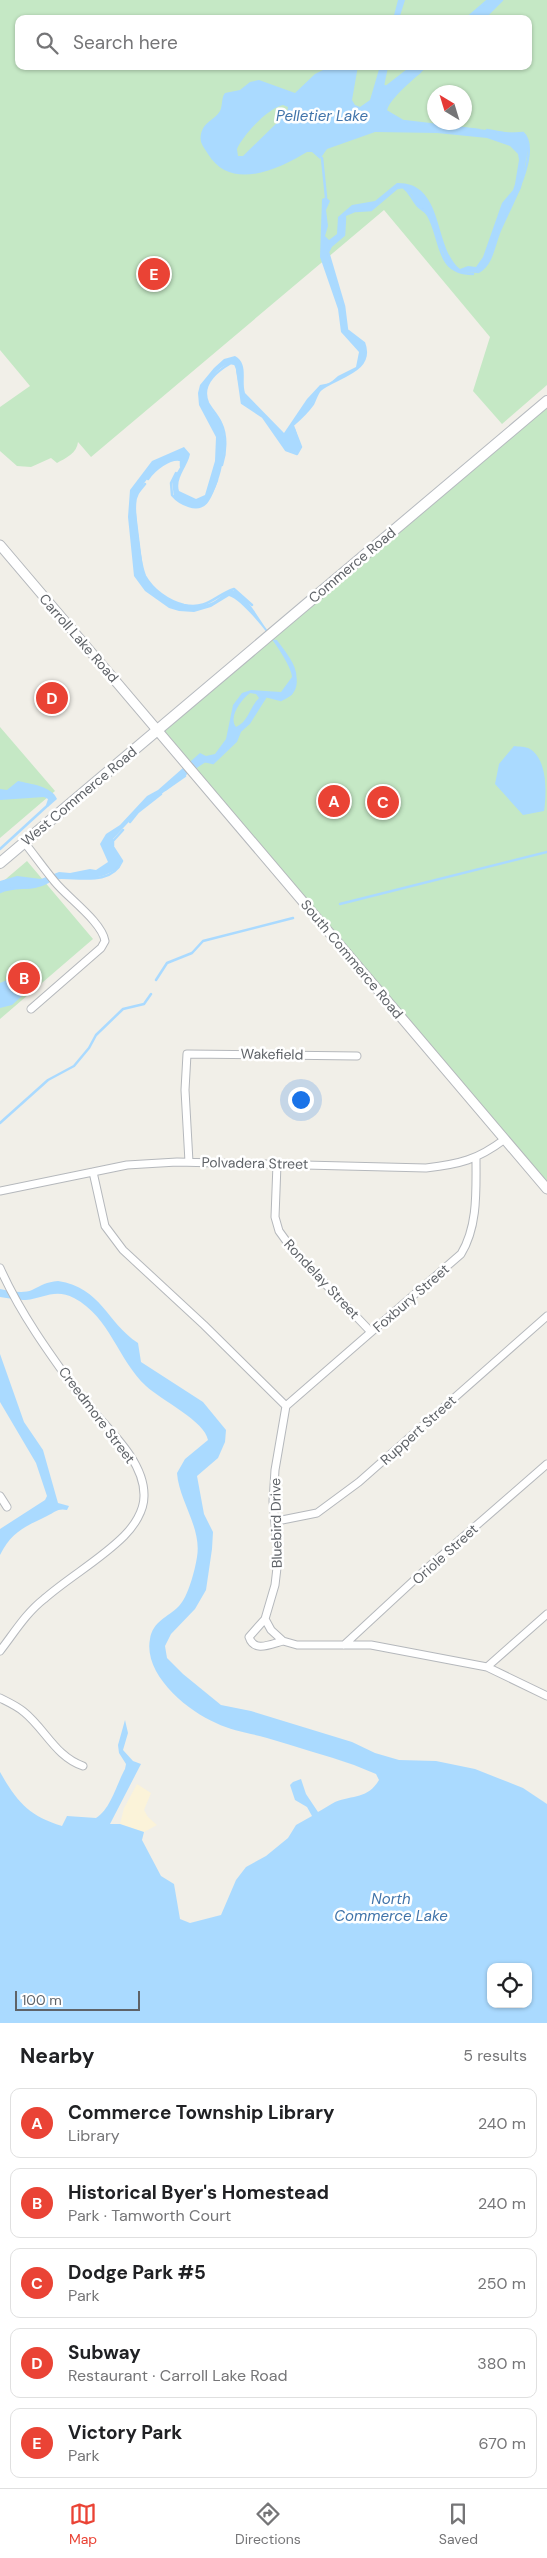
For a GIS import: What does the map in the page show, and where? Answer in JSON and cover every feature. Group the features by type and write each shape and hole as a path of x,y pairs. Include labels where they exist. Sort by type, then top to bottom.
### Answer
{"main road":[{"name":"Commerce Road","path":"158,730 547,402"},
{"name":"West Commerce Road","path":"0,864 158,730"}],"street":[{"name":"Carroll Lake Road","path":"0,545 158,730"},
{"name":"South Commerce Road","path":"158,730 547,1189"},
{"path":"24,842 49,874 91,919 104,935 105,941 101,948 31,1009"},
{"name":"Wakefield","path":"188,1162 185,1090 187,1054 357,1056"},
{"name":"Polvadera Street","path":"0,1191 127,1165 188,1162 426,1168 458,1164 476,1159 505,1139"},
{"name":"Foxbury Street","path":"286,1406 461,1254 470,1238 476,1198 476,1159"},
{"name":"Rondelay Street","path":"277,1164 276,1216 279,1231 292,1249 371,1332"},
{"path":"93,1172 105,1226 122,1250 204,1325 286,1406"},
{"name":"Creedmore Street","path":"0,1268 15,1300 80,1395 127,1451 135,1466 144,1496 139,1517 124,1536 43,1599 26,1616 0,1651"},
{"name":"Ruppert Street","path":"277,1522 317,1513 359,1482 547,1316"},
{"name":"Bluebird Drive","path":"265,1619 275,1585 278,1560 277,1522 273,1501 275,1470 286,1406"},
{"name":"Oriole Street","path":"344,1646 424,1571 547,1464"},
{"path":"0,1496 7,1507"},
{"path":"487,1667 547,1614"},
{"path":"282,1641 271,1630 265,1619 251,1632 249,1637 251,1643 255,1646 282,1641 297,1644 372,1645 487,1667 547,1696"},
{"path":"0,1698 24,1712 61,1753 72,1762 83,1766"}],"green space":[{"path":"0,0 547,0 547,385 502,424 473,391 490,337 384,210 91,457 78,442 73,452 57,463 51,458 31,467 17,466 0,451 0,407 30,386 0,350"},
{"path":"547,403 547,1184 160,730"},
{"path":"0,727 55,791 0,838"},
{"path":"27,861 93,939 0,1019 0,884"}],"sand":[{"path":"137,1784 151,1793 144,1810 148,1817 157,1825 144,1832 120,1824 124,1808"}],"water":[{"path":"398,0 405,0 400,15 394,15"},
{"path":"488,0 502,0 487,15 471,15"},
{"name":"Pelletier Lake","path":"323,70 357,70 352,100 355,105 360,107 370,100 379,70 386,70 383,85 386,87 408,70 424,70 390,100 386,106 386,111 403,121 427,124 427,130 472,130 472,128 525,134 528,141 521,188 501,227 488,264 478,273 459,272 448,266 428,215 416,204 412,195 403,187 397,188 371,210 358,211 346,216 344,235 331,246 328,252 344,306 347,330 364,343 366,353 364,361 359,367 330,383 338,376 356,367 359,352 341,332 338,309 320,257 322,199 326,197 330,201 326,210 328,226 325,236 329,240 337,234 338,217 352,205 375,201 397,183 412,186 423,193 431,204 452,259 460,269 468,266 476,267 483,257 502,203 513,190 519,160 518,154 510,146 487,138 437,133 375,132 327,149 320,159 312,152 307,152 296,159 269,170 256,174 242,175 229,172 218,166 201,142 202,130 220,111 225,93 240,90 250,82 259,80 295,93 315,74","holes":["283,105 288,107 287,113 243,156 238,156 237,149 240,143 263,117 277,107"]},
{"path":"235,356 242,363 245,393 284,433 307,399 320,385 330,383 319,391 310,407 294,425 301,447 298,453 286,450 263,417 242,403 235,364 229,364 218,370 210,381 206,393 208,403 223,430 223,461 217,484 206,503 199,508 183,504 174,498 172,481 182,464 179,459 164,464 151,475 137,496 135,504 143,569 147,579 154,588 162,595 182,604 192,606 203,605 213,602 227,592 237,591 250,605 292,666 296,676 293,694 283,700 266,697 249,723 240,731 236,741 213,763 203,762 138,812 113,839 113,847 122,861 119,868 103,876 56,878 34,888 0,892 0,881 17,876 41,879 59,872 70,873 90,869 96,870 108,862 100,844 106,834 120,825 147,796 158,790 200,753 206,756 215,754 226,739 233,705 242,693 251,690 281,692 292,677 290,669 276,645 256,619 236,600 229,596 211,607 194,612 179,611 169,608 145,591 134,576 128,517 130,490 152,461 184,447 190,454 180,477 179,491 196,499 205,495 215,461 216,437 199,405 198,393 200,385 224,359","holes":["250,693 256,694 259,698 244,721 236,727 234,718 237,709"]},
{"path":"514,746 530,749 540,760 545,786 544,811 523,815 495,784 499,764"},
{"path":"18,781 46,788 57,799 48,807 46,805 48,799 44,797 0,800 0,789 7,790"},
{"path":"14,977 22,983 22,996 12,1005 0,1008 0,983"},
{"name":"North Commerce Lake","path":"58,1281 73,1285 94,1298 127,1335 138,1343 141,1362 203,1402 226,1430 225,1442 218,1458 197,1476 204,1514 213,1532 206,1590 195,1609 171,1634 165,1646 167,1658 183,1674 221,1705 251,1711 352,1742 375,1753 399,1760 436,1761 475,1769 523,1788 547,1804 547,2023 0,2023 0,1772 18,1800 41,1818 62,1826 67,1816 96,1818 106,1809 125,1769 126,1764 119,1753 118,1745 125,1720 128,1733 123,1750 133,1761 141,1764 110,1824 120,1824 144,1832 142,1840 161,1876 174,1884 180,1919 190,1923 221,1915 236,1880 246,1867 266,1856 288,1838 296,1825 312,1816 307,1807 295,1800 290,1785 293,1782 301,1779 306,1794 318,1812 335,1802 360,1796 375,1786 379,1780 376,1774 354,1765 216,1723 192,1710 160,1678 153,1665 150,1639 157,1624 182,1602 195,1569 198,1546 177,1473 185,1459 208,1440 205,1433 191,1418 153,1392 136,1376 105,1327 86,1306 74,1298 61,1294 26,1300 0,1297 0,1289 25,1292 47,1283"},
{"path":"0,1354 24,1422 43,1450 58,1503 69,1506 67,1510 57,1511 32,1523 14,1535 0,1555 0,1529 45,1500 47,1496 36,1463 0,1402"}],"waterway":[{"path":"471,15 488,0"},
{"path":"487,15 502,0"},
{"path":"386,70 383,85 386,87 408,70"},
{"path":"420,72 394,96 386,111 403,121 479,130"},
{"path":"478,272 483,269 490,259 522,180 529,153 528,141 523,133 508,134 487,130"},
{"path":"322,158 326,197"},
{"path":"356,211 371,210 397,188 403,187 428,215 446,262 452,268 473,274"},
{"path":"294,424 311,407 320,390 352,373 364,361 366,353 364,343 347,330 344,306 328,252 331,246 344,235 345,218"},
{"path":"222,465 225,449 223,428 220,420 208,403 206,390 215,374 231,363 235,364 237,368 242,403 263,417 286,450 297,454 301,447 294,429"},
{"path":"148,479 158,468 172,460 181,460 181,466"},
{"path":"176,473 171,483 172,495 189,506 195,507 205,504 211,496 217,480"},
{"path":"145,484 136,498 135,519 143,570 152,586 167,598 184,605 205,604 234,589 252,605"},
{"path":"193,769 205,761 213,763 236,741 240,731 249,723 266,696 281,700 291,694 294,686 295,672 289,659 276,641"},
{"path":"165,790 185,776"},
{"path":"130,822 138,812 161,794"},
{"path":"0,849 47,806"},
{"path":"56,878 92,879 110,874 117,869 122,861 113,847 113,841 123,830"},
{"path":"340,904 547,852"},
{"path":"0,892 42,885 48,882"},
{"path":"156,980 167,963 192,953 203,941 293,918"},
{"path":"0,1123 48,1080 74,1066 89,1048 96,1035 123,1009 144,1004 151,994"}],"place":[{"name":"Victory Park","path":"154,274"},
{"name":"Subway","path":"52,698"},
{"name":"Commerce Township Library","path":"334,801"},
{"name":"Dodge Park #5","path":"383,802"},
{"name":"Historical Byer's Homestead","path":"24,978"}]}
